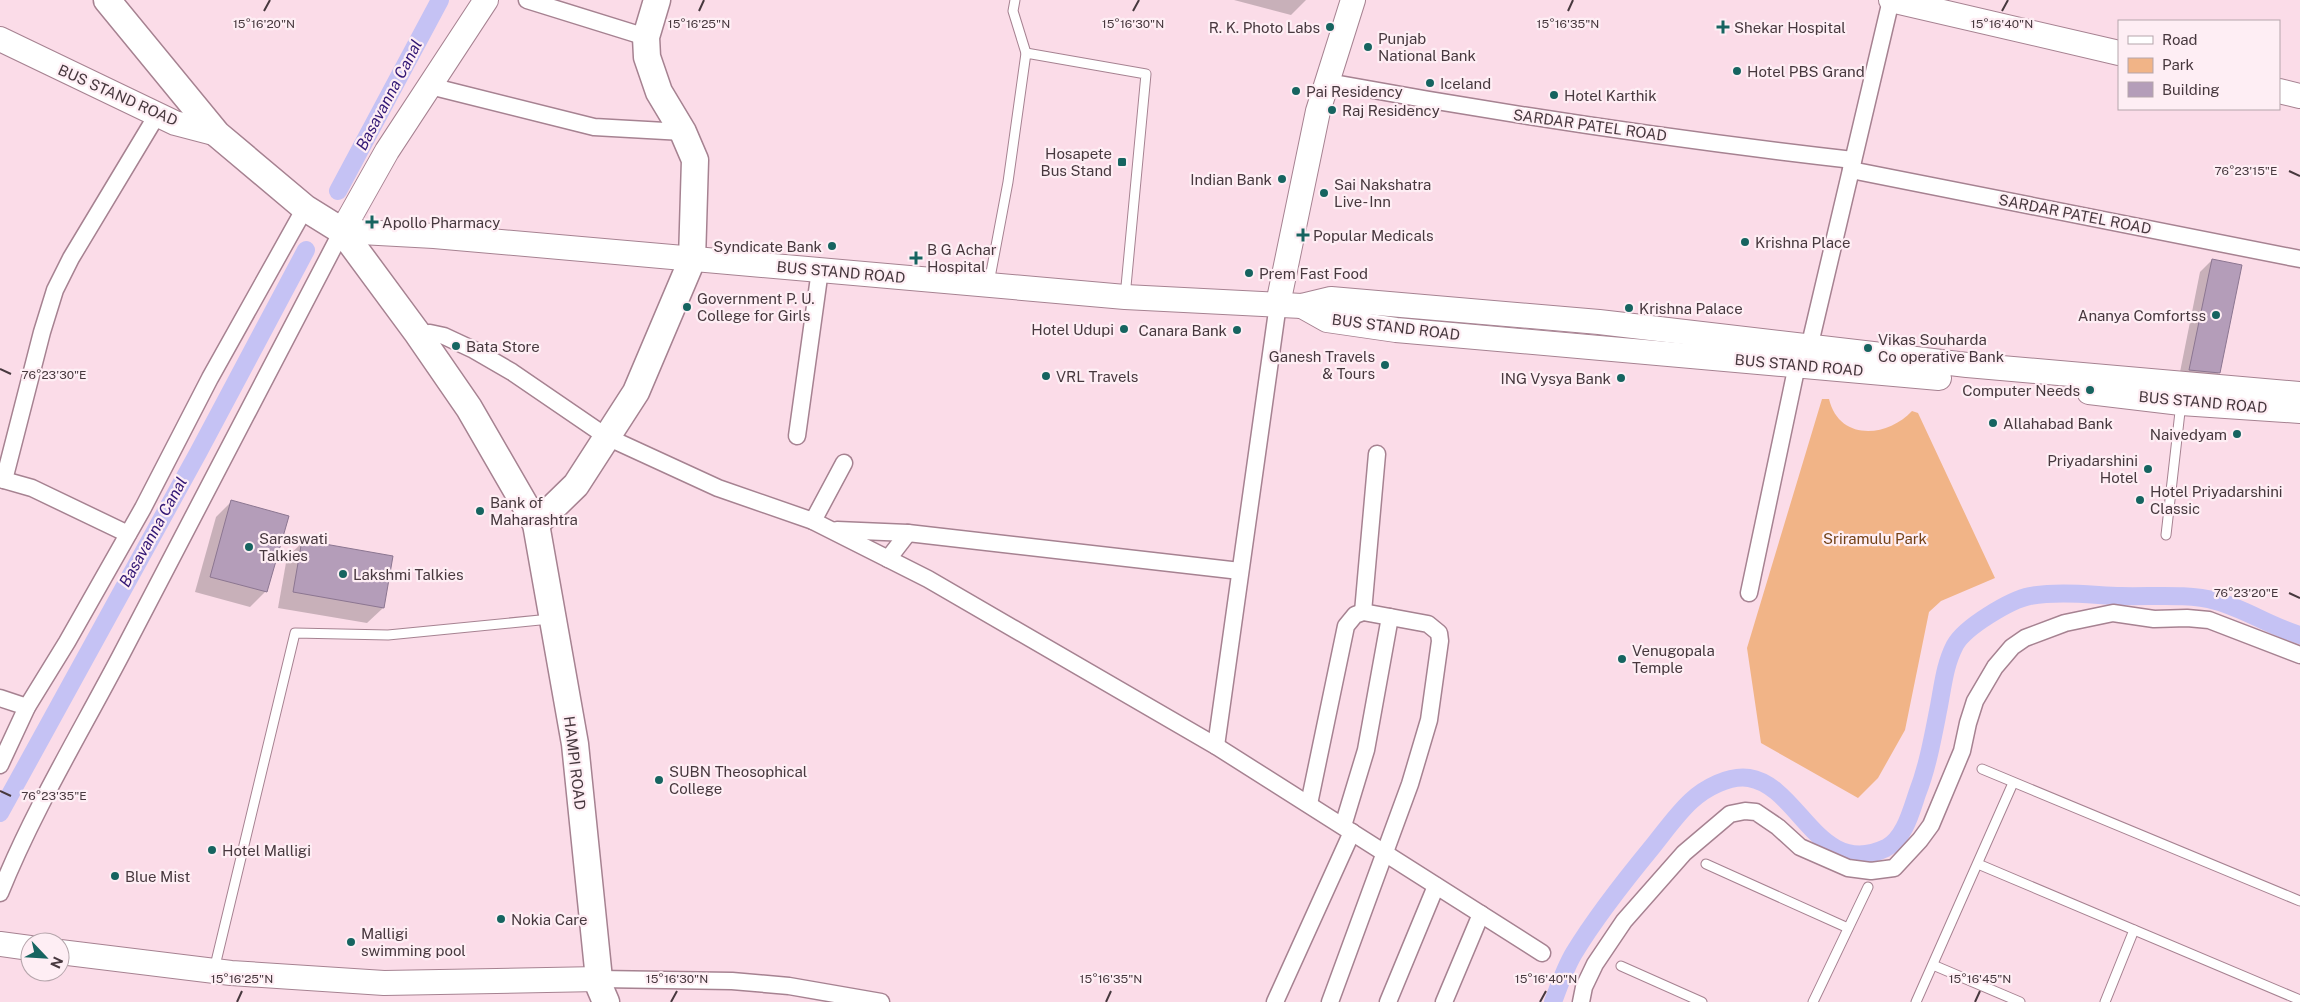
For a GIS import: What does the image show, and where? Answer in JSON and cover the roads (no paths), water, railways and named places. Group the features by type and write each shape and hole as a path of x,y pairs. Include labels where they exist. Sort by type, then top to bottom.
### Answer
{"main road":[{"path":"107,0 217,134"},
{"path":"486,0 387,151 342,231 470,408 536,524 576,486 636,392 692,260 695,160 683,132 659,92 647,57 646,37 657,0"},
{"path":"1278,304 1318,111 1353,0"},
{"path":"1891,0 2118,52"},
{"name":"BUS STAND ROAD","path":"0,39 175,123 217,134 304,208 342,231 434,236 1125,297 1302,306 1328,320 1396,330 1967,365 2300,394"},
{"path":"2280,91 2300,96"},
{"name":"BUS STAND ROAD","path":"1803,356 2047,388 2181,403 2300,411"},
{"name":"HAMPI ROAD","path":"536,524 575,744 599,993"},
{"path":"0,944 20,947"},
{"path":"70,953 161,966 294,978 599,993"}],"street":[{"path":"527,0 646,37"},
{"path":"1749,593 1803,356 1852,165 1891,0"},
{"name":"SARDAR PATEL ROAD","path":"1328,82 1458,106 1852,165 2300,259"},
{"path":"430,86 594,126 683,132"},
{"path":"128,534 41,492 2,480 42,332 56,290 71,258 157,114"},
{"path":"0,765 27,708 128,534 210,378 304,208"},
{"path":"0,893 20,845 43,800 112,673 342,231"},
{"path":"797,436 820,270"},
{"path":"1216,746 1278,304"},
{"path":"418,334 430,333 444,336 474,350 607,437 718,488 813,521 928,579 1216,746 1542,953"},
{"path":"1363,612 1377,454"},
{"path":"813,521 844,463"},
{"path":"832,530 908,533 1240,571"},
{"path":"888,559 908,533"},
{"path":"1309,804 1346,626 1363,612 1428,624 1439,633 1440,640 1429,720 1410,784 1386,853 1330,1002"},
{"path":"1581,1002 1595,964 1624,921 1684,852 1730,814 1745,811 1756,812 1778,827 1800,847 1848,868 1871,871 1894,868 1931,825 1962,751 1975,701 1995,667 2012,646 2025,638 2065,623 2113,613 2154,619 2187,618 2209,620 2300,655"},
{"path":"1275,1002 1348,829 1366,750 1390,617"},
{"path":"0,698 27,708"},
{"path":"1388,1002 1436,886"},
{"path":"1444,1002 1481,914"},
{"path":"599,993 732,981 789,986 881,1002"}],"lane":[{"path":"989,286 1008,182 1026,53 1013,12 1015,0"},
{"path":"1026,53 1146,74 1125,297"},
{"path":"2166,535 2181,403"},
{"path":"214,970 295,633 388,635 552,619"},
{"path":"1982,769 2300,901"},
{"path":"1916,1002 2013,783"},
{"path":"1706,864 1848,928"},
{"path":"1978,864 2300,1000"},
{"path":"1813,1002 1868,887"},
{"path":"2105,1002 2134,930"},
{"path":"1933,965 2020,1002"},
{"path":"1621,966 1702,1002"}],"waterway":[{"name":"Basavanna Canal","path":"338,191 440,0"},
{"name":"Basavanna Canal","path":"0,813 198,453 306,250"},
{"path":"1553,1002 1574,953 1592,925 1681,811 1710,787 1733,778 1749,778 1767,785 1782,797 1826,842 1843,852 1863,855 1886,848 1892,844 1906,824 1921,783 1930,751 1947,667 1955,645 1968,630 1989,615 2011,603 2030,596 2052,594 2193,597 2227,604 2289,632 2300,635"}],"place":[{"name":"R. K. Photo Labs","path":"1330,27"},
{"name":"Shekar Hospital","path":"1723,27"},
{"name":"Punjab National Bank","path":"1368,47"},
{"name":"Hotel PBS Grand","path":"1737,71"},
{"name":"Iceland","path":"1430,83"},
{"name":"Pai Residency","path":"1296,91"},
{"name":"Hotel Karthik","path":"1554,95"},
{"name":"Raj Residency","path":"1332,110"},
{"name":"Hosapete Bus Stand","path":"1122,162"},
{"name":"Indian Bank","path":"1282,179"},
{"name":"Sai Nakshatra Live- Inn","path":"1324,193"},
{"name":"Apollo Pharmacy","path":"372,222"},
{"name":"Popular Medicals","path":"1303,235"},
{"name":"Krishna Place","path":"1745,242"},
{"name":"Syndicate Bank","path":"832,246"},
{"name":"B G Achar Hospital","path":"916,258"},
{"name":"Prem Fast Food","path":"1249,273"},
{"name":"Government P. U. College for Girls","path":"687,307"},
{"name":"Krishna Palace","path":"1629,308"},
{"name":"Ananya Comfortss","path":"2216,315"},
{"name":"Hotel Udupi","path":"1124,329"},
{"name":"Canara Bank","path":"1237,330"},
{"name":"Bata Store","path":"456,346"},
{"name":"Vikas Souharda Co operative Bank","path":"1868,348"},
{"name":"Ganesh Travels & Tours","path":"1385,365"},
{"name":"VRL Travels","path":"1046,376"},
{"name":"ING Vysya Bank","path":"1621,378"},
{"name":"Computer Needs","path":"2090,390"},
{"name":"Allahabad Bank","path":"1993,423"},
{"name":"Naivedyam","path":"2237,434"},
{"name":"Priyadarshini Hotel","path":"2148,469"},
{"name":"Hotel Priyadarshini Classic","path":"2140,500"},
{"name":"Bank of Maharashtra","path":"480,511"},
{"name":"Saraswati Talkies","path":"249,547"},
{"name":"Lakshmi Talkies","path":"343,574"},
{"name":"Venugopala Temple","path":"1622,659"},
{"name":"SUBN Theosophical College","path":"659,780"},
{"name":"Hotel Malligi","path":"212,850"},
{"name":"Blue Mist","path":"115,876"},
{"name":"Nokia Care","path":"501,919"},
{"name":"Malligi swimming pool","path":"351,942"}],"park label":[{"name":"Sriramulu Park","path":"1875,538"}]}
